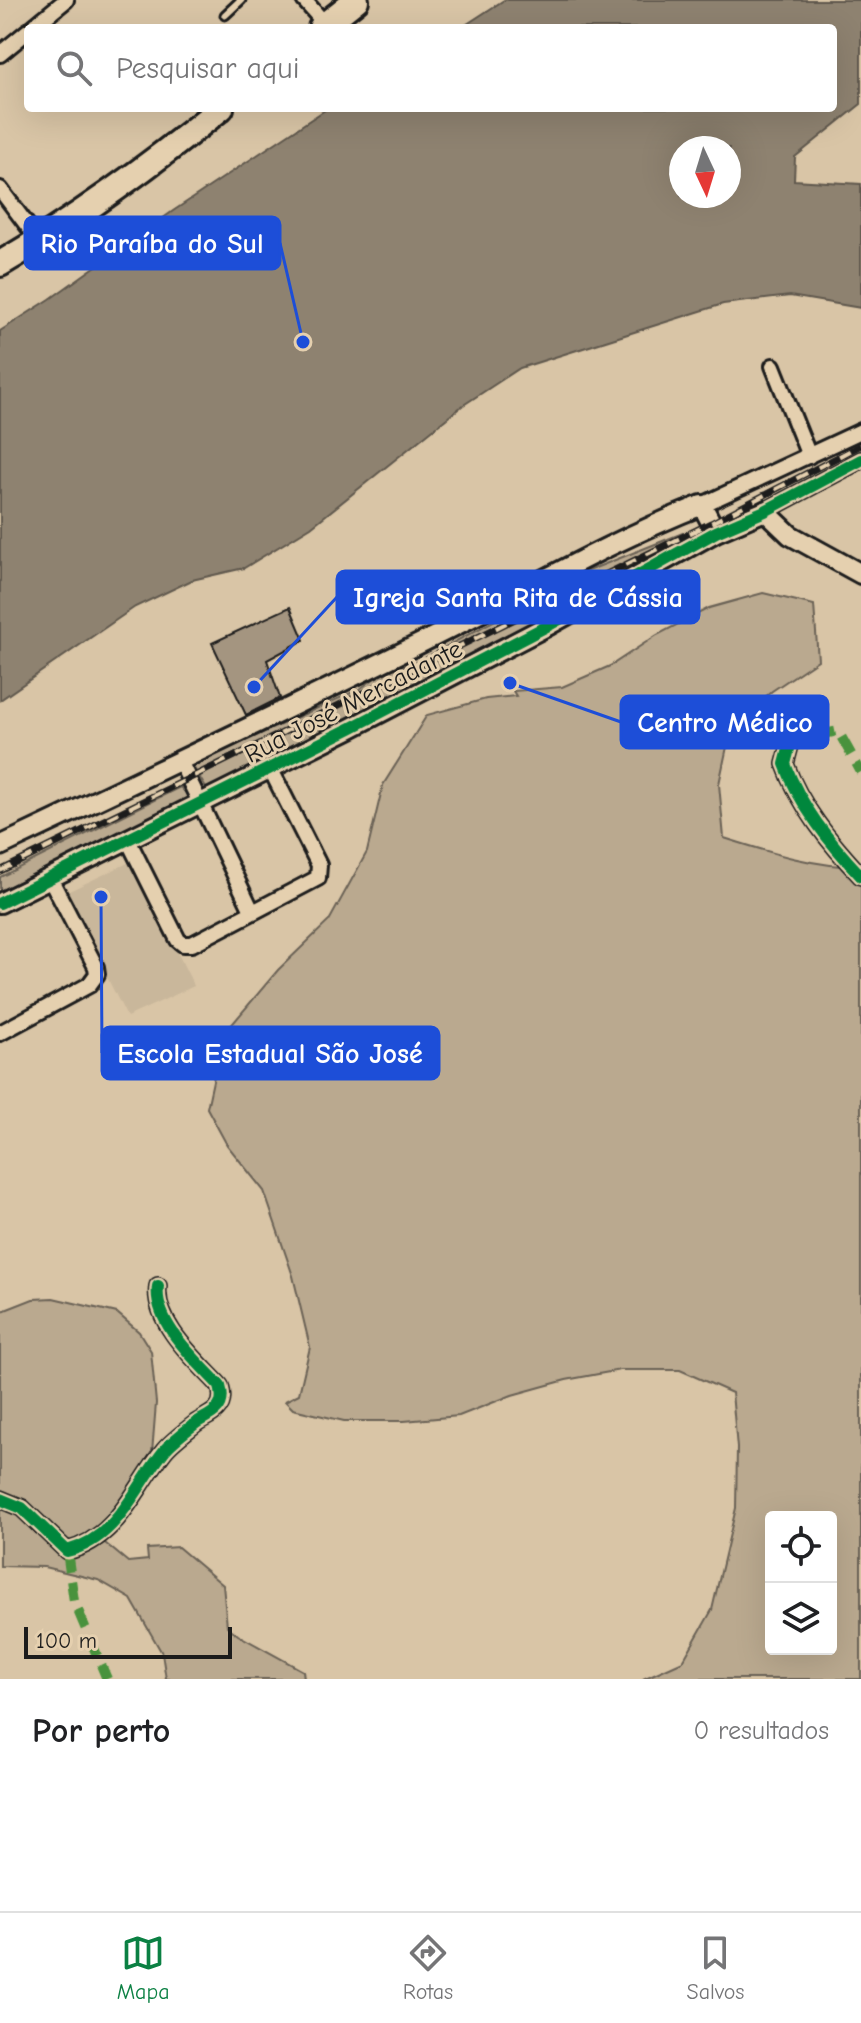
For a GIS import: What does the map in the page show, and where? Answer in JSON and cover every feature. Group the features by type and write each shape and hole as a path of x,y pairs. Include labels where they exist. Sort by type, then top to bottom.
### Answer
{"highway":[{"path":"326,24 356,0"},
{"path":"0,264 120,186 216,112"}],"street":[{"path":"37,24 66,0"},
{"path":"304,0 322,24"},
{"path":"0,54 24,35"},
{"path":"0,189 39,241"},
{"path":"773,366 809,456"},
{"path":"0,846 428,640 593,553 861,431"},
{"path":"861,460 765,511 790,535 861,574"},
{"path":"702,505 716,532"},
{"name":"Rua José Mercadante","path":"0,903 549,625 716,532 765,511"},
{"path":"789,749 785,764 808,808 830,843 861,876"},
{"path":"180,761 252,911"},
{"path":"127,838 178,940 183,944 192,944 316,880 319,875 319,865 270,768"},
{"path":"0,1033 89,985 97,974 50,878"},
{"path":"0,1499 22,1508 67,1551 81,1548 107,1531 137,1494 165,1450 220,1406 220,1386 189,1356 158,1304 158,1286"}],"lane":[{"path":"225,15 241,0"}],"shaded area":[{"path":"504,0 861,0 861,104 795,157 794,180 861,184 861,308 790,296 723,304 520,368 462,406 311,527 244,568 192,580 135,607 0,700 0,331 173,211 322,112 837,112 837,24 467,24"},
{"path":"683,533 697,543 209,793 192,765 360,689 383,672 419,661 585,572"},
{"path":"763,593 814,605 818,660 772,691 731,728 719,784 724,838 809,862 861,867 861,1679 643,1679 683,1661 712,1610 736,1508 737,1448 732,1393 680,1370 620,1370 566,1380 512,1395 459,1416 404,1421 344,1421 293,1409 285,1401 299,1394 310,1347 293,1276 264,1191 227,1145 207,1108 223,1035 278,970 329,921 367,852 383,785 427,715 486,699 516,696 513,691 562,687 610,666 657,635 709,608"},
{"path":"180,787 195,802 0,899 0,877"},
{"path":"132,861 194,986 127,1017 65,893"},
{"path":"53,1298 117,1313 139,1332 151,1351 156,1403 151,1466 104,1522 105,1543 128,1562 148,1560 147,1549 178,1547 223,1585 227,1626 303,1671 304,1679 166,1679 162,1653 131,1599 98,1580 44,1567 0,1566 0,1312 33,1299"}],"building":[{"path":"290,607 304,640 267,660 280,698 246,715 212,643"}],"railway":[{"path":"0,871 711,523 861,445"}],"marked path":[{"path":"789,749 810,737 838,731 861,772"},
{"path":"67,1551 74,1601 107,1679"}],"cycle path":[{"path":"0,903 351,728 549,625 716,532 765,511 861,460"},
{"path":"789,749 785,764 799,795 827,837 861,876"},
{"path":"0,1499 22,1508 67,1551 85,1545 112,1524 167,1447 219,1407 222,1398 220,1386 169,1327 158,1300 158,1286"}],"place":[{"name":"Rio Paraíba do Sul","path":"303,342"},
{"name":"Centro Médico","path":"510,683"},
{"name":"Igreja Santa Rita de Cássia","path":"254,687"},
{"name":"Escola Estadual São José","path":"101,897"}]}
